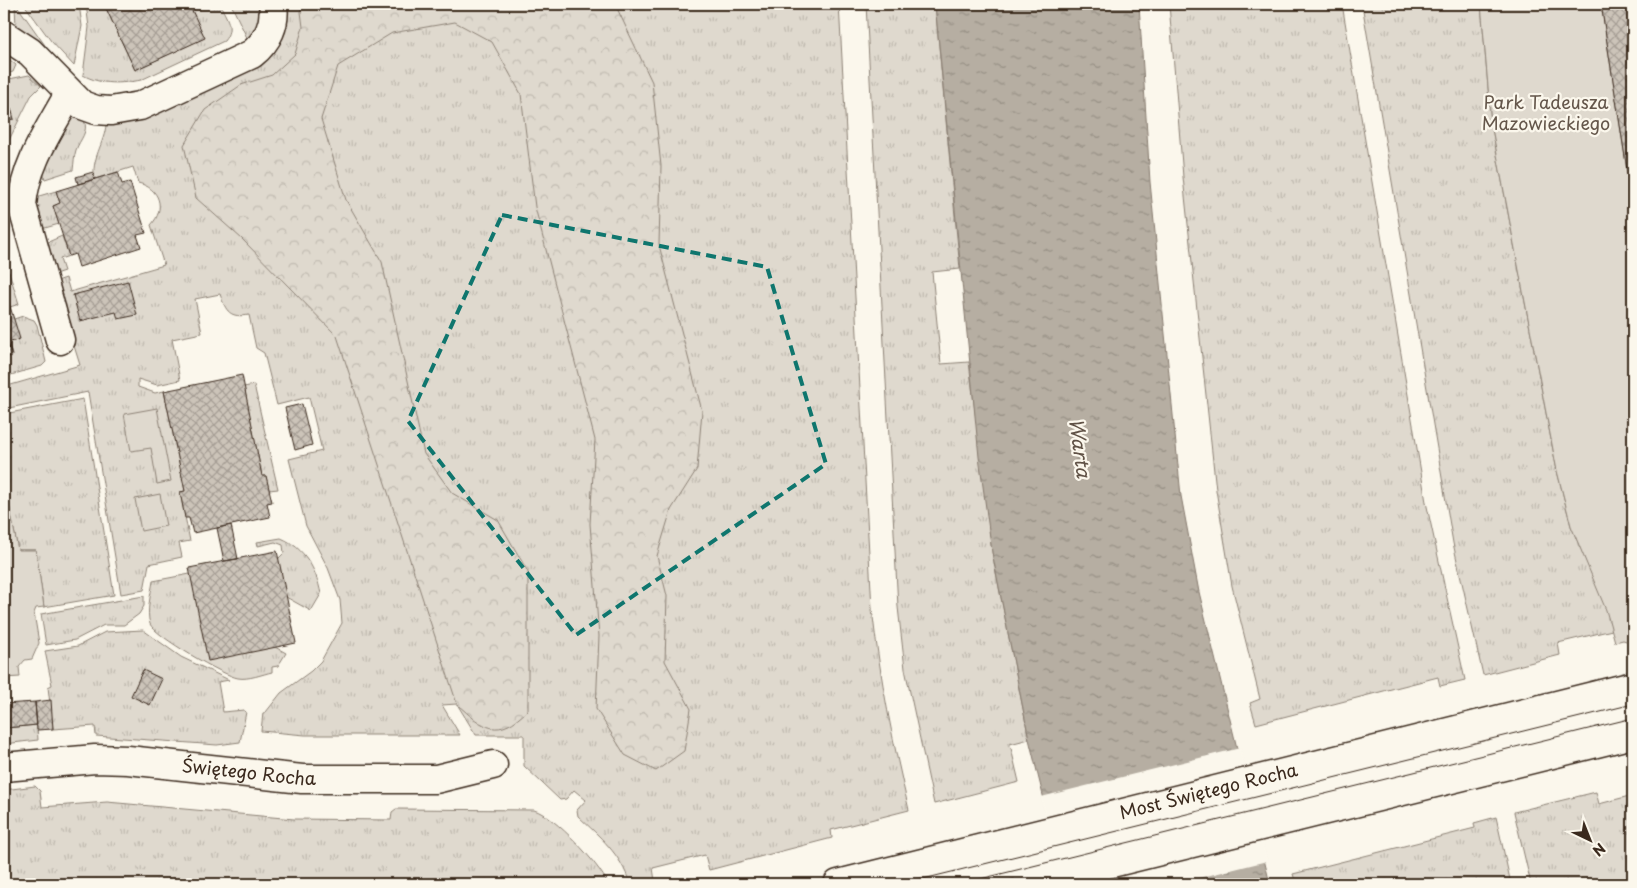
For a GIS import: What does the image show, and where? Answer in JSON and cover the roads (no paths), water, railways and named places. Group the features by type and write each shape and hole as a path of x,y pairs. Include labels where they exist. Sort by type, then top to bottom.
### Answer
{"street":[{"path":"4,35 30,52 69,94 82,105 96,110 111,111 140,106 252,54 265,42 270,32 274,17 273,4"},
{"path":"60,340 22,205 23,186 30,166 69,94"},
{"path":"1588,722 1633,686"},
{"path":"1027,884 1588,722 1633,694"},
{"path":"934,884 1633,711"},
{"path":"1588,722 1633,724"},
{"path":"1588,722 1633,734"},
{"name":"Most Świętego Rocha","path":"838,884 1588,722"},
{"name":"Świętego Rocha","path":"4,767 95,759 128,760 302,779 436,779 493,765"}],"water":[{"name":"Warta","path":"935,4 1139,4 1150,182 1181,496 1199,592 1270,884 1065,884 1029,739 992,552 979,457"}],"tram line":[{"path":"903,884 1633,704"},
{"path":"960,884 1633,718"}],"park label":[{"name":"Park Tadeusza Mazowieckiego","path":"1546,113"}]}
